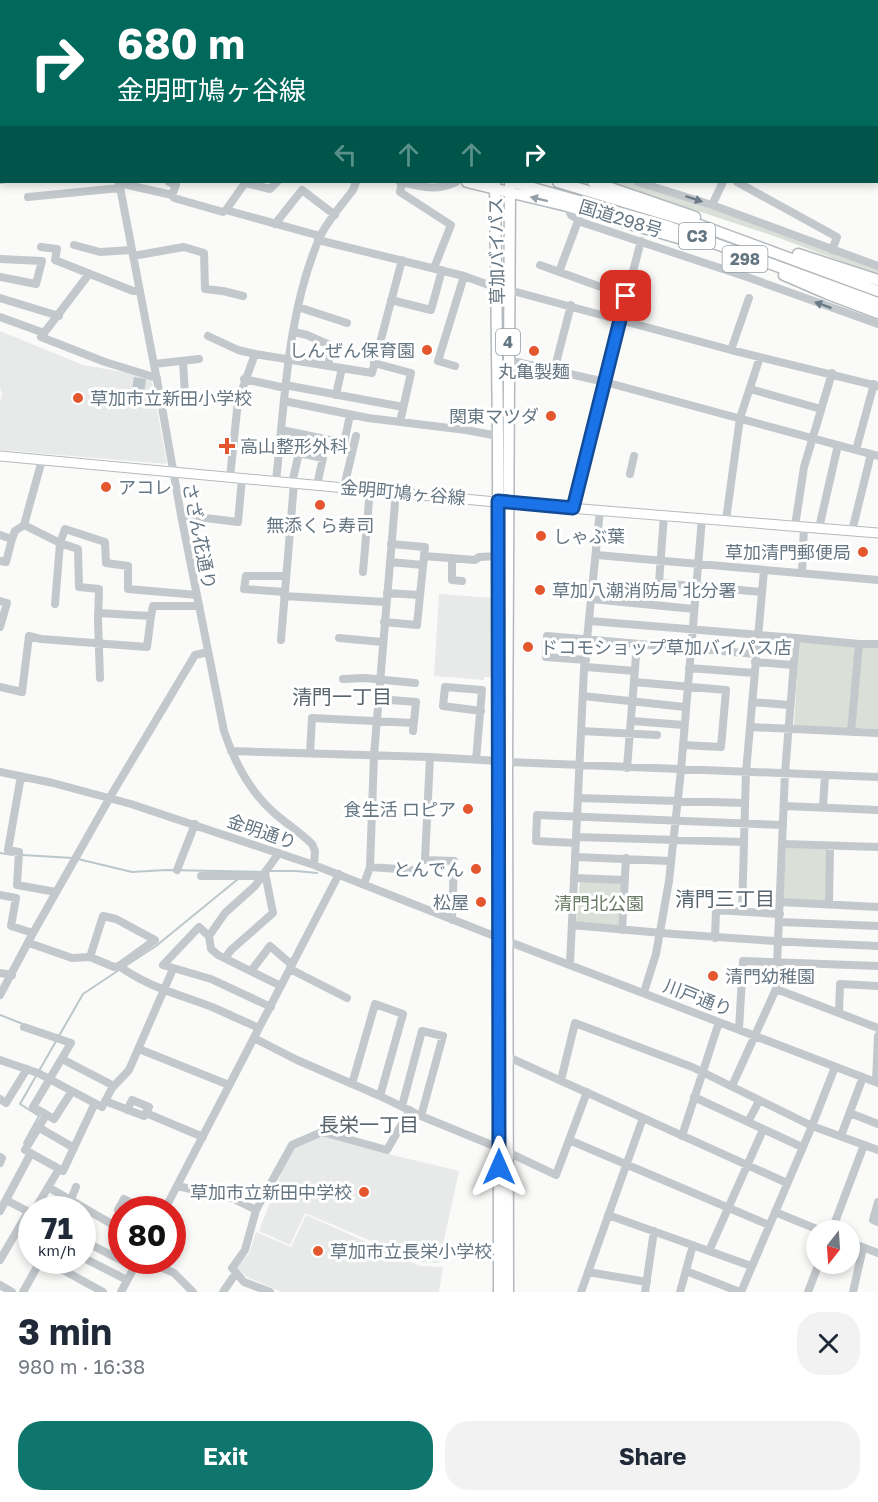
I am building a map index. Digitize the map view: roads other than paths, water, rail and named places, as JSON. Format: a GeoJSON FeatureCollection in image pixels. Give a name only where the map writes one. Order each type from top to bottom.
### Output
{"type":"FeatureCollection","features":[{"type":"Feature","properties":{"kind":"highway"},"geometry":{"type":"LineString","coordinates":[[476,183],[510,185]]}},
{"type":"Feature","properties":{"kind":"highway","name":"C3"},"geometry":{"type":"LineString","coordinates":[[561,183],[694,223],[878,291]]}},
{"type":"Feature","properties":{"kind":"highway","name":"国道298号"},"geometry":{"type":"LineString","coordinates":[[580,183],[724,228],[876,281]]}},
{"type":"Feature","properties":{"kind":"highway","name":"298"},"geometry":{"type":"LineString","coordinates":[[596,183],[671,207],[724,228]]}},
{"type":"Feature","properties":{"kind":"highway","name":"草加バイパス"},"geometry":{"type":"LineString","coordinates":[[495,185],[498,436],[503,502],[498,556],[503,762]]}},
{"type":"Feature","properties":{"kind":"highway","name":"草加バイパス"},"geometry":{"type":"LineString","coordinates":[[499,1292],[502,1150],[503,502],[510,290],[510,185]]}},
{"type":"Feature","properties":{"kind":"highway","name":"C3"},"geometry":{"type":"LineString","coordinates":[[510,185],[668,226],[878,303]]}},
{"type":"Feature","properties":{"kind":"highway","name":"国道298号"},"geometry":{"type":"LineString","coordinates":[[510,185],[717,249],[878,308]]}},
{"type":"Feature","properties":{"kind":"highway"},"geometry":{"type":"LineString","coordinates":[[762,265],[878,313]]}},
{"type":"Feature","properties":{"kind":"highway","name":"草加バイパス"},"geometry":{"type":"LineString","coordinates":[[502,939],[506,1056],[502,1150],[508,1292]]}},
{"type":"Feature","properties":{"kind":"main road","name":"金明町鳩ヶ谷線"},"geometry":{"type":"LineString","coordinates":[[0,456],[503,502],[878,533]]}},
{"type":"Feature","properties":{"kind":"street"},"geometry":{"type":"LineString","coordinates":[[171,183],[176,185],[172,195]]}},
{"type":"Feature","properties":{"kind":"street"},"geometry":{"type":"LineString","coordinates":[[226,210],[245,183],[270,189],[276,183]]}},
{"type":"Feature","properties":{"kind":"street"},"geometry":{"type":"LineString","coordinates":[[276,481],[285,386],[298,307],[319,238],[356,183]]}},
{"type":"Feature","properties":{"kind":"street"},"geometry":{"type":"LineString","coordinates":[[391,300],[431,310],[438,269],[451,225],[400,192],[402,183]]}},
{"type":"Feature","properties":{"kind":"street"},"geometry":{"type":"LineString","coordinates":[[407,183],[443,188],[454,183]]}},
{"type":"Feature","properties":{"kind":"street"},"geometry":{"type":"LineString","coordinates":[[712,206],[723,183]]}},
{"type":"Feature","properties":{"kind":"street"},"geometry":{"type":"LineString","coordinates":[[739,183],[837,237],[832,250]]}},
{"type":"Feature","properties":{"kind":"street"},"geometry":{"type":"LineString","coordinates":[[28,197],[119,184],[172,195],[184,201],[223,212],[226,210],[319,238],[464,276],[497,288]]}},
{"type":"Feature","properties":{"kind":"street","name":"さざん花通り"},"geometry":{"type":"LineString","coordinates":[[119,184],[221,719],[231,751],[243,774],[264,804],[312,844],[315,851],[314,865]]}},
{"type":"Feature","properties":{"kind":"street"},"geometry":{"type":"LineString","coordinates":[[654,184],[878,266]]}},
{"type":"Feature","properties":{"kind":"street"},"geometry":{"type":"LineString","coordinates":[[275,224],[302,190],[335,215]]}},
{"type":"Feature","properties":{"kind":"street"},"geometry":{"type":"LineString","coordinates":[[567,204],[571,215],[578,221],[878,324]]}},
{"type":"Feature","properties":{"kind":"street"},"geometry":{"type":"LineString","coordinates":[[558,272],[578,221]]}},
{"type":"Feature","properties":{"kind":"street"},"geometry":{"type":"LineString","coordinates":[[573,508],[641,241]]}},
{"type":"Feature","properties":{"kind":"street"},"geometry":{"type":"LineString","coordinates":[[74,245],[100,252],[132,253],[184,247],[204,253],[205,289],[243,296]]}},
{"type":"Feature","properties":{"kind":"street"},"geometry":{"type":"LineString","coordinates":[[41,247],[57,249],[55,260],[133,291],[139,291]]}},
{"type":"Feature","properties":{"kind":"street"},"geometry":{"type":"LineString","coordinates":[[0,260],[42,261],[36,284],[0,277]]}},
{"type":"Feature","properties":{"kind":"street"},"geometry":{"type":"LineString","coordinates":[[208,336],[238,350],[255,354],[372,373],[402,260]]}},
{"type":"Feature","properties":{"kind":"street"},"geometry":{"type":"LineString","coordinates":[[540,265],[626,296]]}},
{"type":"Feature","properties":{"kind":"street"},"geometry":{"type":"LineString","coordinates":[[89,274],[41,337],[105,362],[157,378]]}},
{"type":"Feature","properties":{"kind":"street"},"geometry":{"type":"LineString","coordinates":[[455,366],[438,361],[464,276]]}},
{"type":"Feature","properties":{"kind":"street"},"geometry":{"type":"LineString","coordinates":[[510,290],[731,350],[876,385],[856,450]]}},
{"type":"Feature","properties":{"kind":"street"},"geometry":{"type":"LineString","coordinates":[[0,298],[58,316]]}},
{"type":"Feature","properties":{"kind":"street"},"geometry":{"type":"LineString","coordinates":[[731,350],[749,298]]}},
{"type":"Feature","properties":{"kind":"street"},"geometry":{"type":"LineString","coordinates":[[554,370],[571,305]]}},
{"type":"Feature","properties":{"kind":"street"},"geometry":{"type":"LineString","coordinates":[[298,307],[347,323]]}},
{"type":"Feature","properties":{"kind":"street"},"geometry":{"type":"LineString","coordinates":[[0,317],[44,333]]}},
{"type":"Feature","properties":{"kind":"street"},"geometry":{"type":"LineString","coordinates":[[294,332],[308,335],[332,346],[328,366]]}},
{"type":"Feature","properties":{"kind":"street"},"geometry":{"type":"LineString","coordinates":[[230,477],[238,401],[255,354]]}},
{"type":"Feature","properties":{"kind":"street"},"geometry":{"type":"LineString","coordinates":[[726,520],[740,418],[760,357]]}},
{"type":"Feature","properties":{"kind":"street"},"geometry":{"type":"LineString","coordinates":[[154,364],[199,359]]}},
{"type":"Feature","properties":{"kind":"street"},"geometry":{"type":"LineString","coordinates":[[508,360],[605,382],[874,455],[852,531]]}},
{"type":"Feature","properties":{"kind":"street"},"geometry":{"type":"LineString","coordinates":[[160,396],[185,394],[183,361]]}},
{"type":"Feature","properties":{"kind":"street"},"geometry":{"type":"LineString","coordinates":[[374,363],[411,373],[400,422]]}},
{"type":"Feature","properties":{"kind":"street"},"geometry":{"type":"LineString","coordinates":[[336,395],[342,368]]}},
{"type":"Feature","properties":{"kind":"street"},"geometry":{"type":"LineString","coordinates":[[802,573],[799,526],[804,467],[832,373]]}},
{"type":"Feature","properties":{"kind":"street"},"geometry":{"type":"LineString","coordinates":[[244,380],[403,407]]}},
{"type":"Feature","properties":{"kind":"street"},"geometry":{"type":"LineString","coordinates":[[750,389],[821,409]]}},
{"type":"Feature","properties":{"kind":"street"},"geometry":{"type":"LineString","coordinates":[[284,401],[350,415],[498,436]]}},
{"type":"Feature","properties":{"kind":"street"},"geometry":{"type":"LineString","coordinates":[[282,430],[344,443],[350,415]]}},
{"type":"Feature","properties":{"kind":"street"},"geometry":{"type":"LineString","coordinates":[[344,487],[356,436]]}},
{"type":"Feature","properties":{"kind":"street"},"geometry":{"type":"LineString","coordinates":[[819,528],[838,445]]}},
{"type":"Feature","properties":{"kind":"street"},"geometry":{"type":"LineString","coordinates":[[281,640],[293,483],[299,453],[323,458],[318,485]]}},
{"type":"Feature","properties":{"kind":"street"},"geometry":{"type":"LineString","coordinates":[[630,474],[634,456]]}},
{"type":"Feature","properties":{"kind":"street"},"geometry":{"type":"LineString","coordinates":[[0,561],[6,562],[15,531],[24,525],[42,460]]}},
{"type":"Feature","properties":{"kind":"street"},"geometry":{"type":"LineString","coordinates":[[181,516],[238,522],[242,478]]}},
{"type":"Feature","properties":{"kind":"street"},"geometry":{"type":"LineString","coordinates":[[363,573],[370,489]]}},
{"type":"Feature","properties":{"kind":"street"},"geometry":{"type":"LineString","coordinates":[[363,884],[370,867],[376,721],[396,491]]}},
{"type":"Feature","properties":{"kind":"street"},"geometry":{"type":"LineString","coordinates":[[570,964],[583,696],[600,510]]}},
{"type":"Feature","properties":{"kind":"street"},"geometry":{"type":"LineString","coordinates":[[664,515],[658,583],[762,592]]}},
{"type":"Feature","properties":{"kind":"street"},"geometry":{"type":"LineString","coordinates":[[644,992],[660,934],[669,881],[681,770],[702,518]]}},
{"type":"Feature","properties":{"kind":"street"},"geometry":{"type":"LineString","coordinates":[[24,525],[60,543],[78,549],[79,586],[99,589],[100,678]]}},
{"type":"Feature","properties":{"kind":"street"},"geometry":{"type":"LineString","coordinates":[[55,604],[60,543],[66,528],[105,542],[106,563],[128,566],[128,589],[196,595]]}},
{"type":"Feature","properties":{"kind":"street"},"geometry":{"type":"LineString","coordinates":[[0,535],[12,539]]}},
{"type":"Feature","properties":{"kind":"street"},"geometry":{"type":"LineString","coordinates":[[384,622],[417,625],[424,560],[425,547],[391,544]]}},
{"type":"Feature","properties":{"kind":"street"},"geometry":{"type":"LineString","coordinates":[[597,555],[878,580]]}},
{"type":"Feature","properties":{"kind":"street"},"geometry":{"type":"LineString","coordinates":[[390,562],[452,558],[475,560],[479,556],[498,556]]}},
{"type":"Feature","properties":{"kind":"street"},"geometry":{"type":"LineString","coordinates":[[452,558],[452,579],[462,581]]}},
{"type":"Feature","properties":{"kind":"street"},"geometry":{"type":"LineString","coordinates":[[742,912],[746,772],[764,570]]}},
{"type":"Feature","properties":{"kind":"street"},"geometry":{"type":"LineString","coordinates":[[286,576],[246,576],[244,589],[386,602]]}},
{"type":"Feature","properties":{"kind":"street"},"geometry":{"type":"LineString","coordinates":[[387,593],[420,595]]}},
{"type":"Feature","properties":{"kind":"street"},"geometry":{"type":"LineString","coordinates":[[0,600],[6,603],[0,627]]}},
{"type":"Feature","properties":{"kind":"street"},"geometry":{"type":"LineString","coordinates":[[592,600],[694,609]]}},
{"type":"Feature","properties":{"kind":"street"},"geometry":{"type":"LineString","coordinates":[[0,687],[22,692],[29,636],[41,639],[147,647],[153,606],[199,606]]}},
{"type":"Feature","properties":{"kind":"street"},"geometry":{"type":"LineString","coordinates":[[98,613],[151,616]]}},
{"type":"Feature","properties":{"kind":"street"},"geometry":{"type":"LineString","coordinates":[[590,621],[878,644]]}},
{"type":"Feature","properties":{"kind":"street"},"geometry":{"type":"LineString","coordinates":[[635,671],[546,657],[547,636],[691,648],[793,665]]}},
{"type":"Feature","properties":{"kind":"street"},"geometry":{"type":"LineString","coordinates":[[339,638],[382,642]]}},
{"type":"Feature","properties":{"kind":"street"},"geometry":{"type":"LineString","coordinates":[[732,1086],[776,989],[785,773],[796,638]]}},
{"type":"Feature","properties":{"kind":"street"},"geometry":{"type":"LineString","coordinates":[[851,732],[859,644]]}},
{"type":"Feature","properties":{"kind":"street"},"geometry":{"type":"LineString","coordinates":[[0,995],[56,892],[195,655],[208,652]]}},
{"type":"Feature","properties":{"kind":"street"},"geometry":{"type":"LineString","coordinates":[[627,768],[636,656]]}},
{"type":"Feature","properties":{"kind":"street"},"geometry":{"type":"LineString","coordinates":[[689,668],[754,673]]}},
{"type":"Feature","properties":{"kind":"street"},"geometry":{"type":"LineString","coordinates":[[343,679],[415,683]]}},
{"type":"Feature","properties":{"kind":"street"},"geometry":{"type":"LineString","coordinates":[[634,682],[726,690],[721,747],[683,745]]}},
{"type":"Feature","properties":{"kind":"street"},"geometry":{"type":"LineString","coordinates":[[476,760],[481,711],[482,690],[445,687],[443,706],[481,711]]}},
{"type":"Feature","properties":{"kind":"street"},"geometry":{"type":"LineString","coordinates":[[583,696],[685,706]]}},
{"type":"Feature","properties":{"kind":"street"},"geometry":{"type":"LineString","coordinates":[[310,753],[312,718],[376,721],[413,727],[416,702],[378,699]]}},
{"type":"Feature","properties":{"kind":"street"},"geometry":{"type":"LineString","coordinates":[[752,702],[789,705]]}},
{"type":"Feature","properties":{"kind":"street"},"geometry":{"type":"LineString","coordinates":[[632,721],[684,725]]}},
{"type":"Feature","properties":{"kind":"street"},"geometry":{"type":"LineString","coordinates":[[750,727],[878,733]]}},
{"type":"Feature","properties":{"kind":"street"},"geometry":{"type":"LineString","coordinates":[[581,731],[657,735]]}},
{"type":"Feature","properties":{"kind":"street"},"geometry":{"type":"LineString","coordinates":[[231,751],[430,757],[579,766],[878,777]]}},
{"type":"Feature","properties":{"kind":"street"},"geometry":{"type":"LineString","coordinates":[[430,757],[425,860],[454,861],[452,920]]}},
{"type":"Feature","properties":{"kind":"street","name":"金明通り"},"geometry":{"type":"LineString","coordinates":[[0,772],[110,798],[195,824],[339,874],[502,939]]}},
{"type":"Feature","properties":{"kind":"street"},"geometry":{"type":"LineString","coordinates":[[823,807],[825,775]]}},
{"type":"Feature","properties":{"kind":"street"},"geometry":{"type":"LineString","coordinates":[[21,776],[8,850],[19,852],[17,885],[56,892]]}},
{"type":"Feature","properties":{"kind":"street"},"geometry":{"type":"LineString","coordinates":[[578,798],[745,803]]}},
{"type":"Feature","properties":{"kind":"street"},"geometry":{"type":"LineString","coordinates":[[784,806],[878,810]]}},
{"type":"Feature","properties":{"kind":"street"},"geometry":{"type":"LineString","coordinates":[[744,842],[536,841],[537,816],[783,825]]}},
{"type":"Feature","properties":{"kind":"street"},"geometry":{"type":"LineString","coordinates":[[177,870],[195,824]]}},
{"type":"Feature","properties":{"kind":"street"},"geometry":{"type":"LineString","coordinates":[[783,844],[878,848]]}},
{"type":"Feature","properties":{"kind":"street"},"geometry":{"type":"LineString","coordinates":[[829,904],[830,846]]}},
{"type":"Feature","properties":{"kind":"street"},"geometry":{"type":"LineString","coordinates":[[209,936],[225,913],[255,886],[279,853]]}},
{"type":"Feature","properties":{"kind":"street"},"geometry":{"type":"LineString","coordinates":[[575,857],[670,861]]}},
{"type":"Feature","properties":{"kind":"street"},"geometry":{"type":"LineString","coordinates":[[622,930],[626,858]]}},
{"type":"Feature","properties":{"kind":"street"},"geometry":{"type":"LineString","coordinates":[[370,867],[412,870]]}},
{"type":"Feature","properties":{"kind":"street"},"geometry":{"type":"LineString","coordinates":[[201,876],[264,874]]}},
{"type":"Feature","properties":{"kind":"street"},"geometry":{"type":"LineString","coordinates":[[225,958],[273,913],[264,874]]}},
{"type":"Feature","properties":{"kind":"street"},"geometry":{"type":"LineString","coordinates":[[172,1196],[339,874]]}},
{"type":"Feature","properties":{"kind":"street"},"geometry":{"type":"LineString","coordinates":[[574,878],[625,880]]}},
{"type":"Feature","properties":{"kind":"street"},"geometry":{"type":"LineString","coordinates":[[0,894],[16,898],[11,926],[33,933]]}},
{"type":"Feature","properties":{"kind":"street"},"geometry":{"type":"LineString","coordinates":[[780,902],[878,907]]}},
{"type":"Feature","properties":{"kind":"street"},"geometry":{"type":"LineString","coordinates":[[715,938],[716,910],[878,926]]}},
{"type":"Feature","properties":{"kind":"street"},"geometry":{"type":"LineString","coordinates":[[29,943],[72,958],[90,957],[114,967],[155,940],[116,920],[103,916],[90,957]]}},
{"type":"Feature","properties":{"kind":"street"},"geometry":{"type":"LineString","coordinates":[[572,925],[715,938],[878,946]]}},
{"type":"Feature","properties":{"kind":"street"},"geometry":{"type":"LineString","coordinates":[[271,1007],[211,979],[163,965],[199,927],[209,936],[211,949],[281,986]]}},
{"type":"Feature","properties":{"kind":"street","name":"川戸通り"},"geometry":{"type":"LineString","coordinates":[[502,939],[877,1082]]}},
{"type":"Feature","properties":{"kind":"street"},"geometry":{"type":"LineString","coordinates":[[250,970],[270,946],[291,967],[347,998]]}},
{"type":"Feature","properties":{"kind":"street"},"geometry":{"type":"LineString","coordinates":[[739,1029],[743,961],[878,966]]}},
{"type":"Feature","properties":{"kind":"street"},"geometry":{"type":"LineString","coordinates":[[118,966],[137,980],[212,1007],[259,1028]]}},
{"type":"Feature","properties":{"kind":"street"},"geometry":{"type":"LineString","coordinates":[[0,1060],[51,1080],[102,1107],[114,1086],[129,1070],[173,969]]}},
{"type":"Feature","properties":{"kind":"street"},"geometry":{"type":"LineString","coordinates":[[0,973],[12,975]]}},
{"type":"Feature","properties":{"kind":"street"},"geometry":{"type":"LineString","coordinates":[[839,1012],[840,984],[878,986]]}},
{"type":"Feature","properties":{"kind":"street"},"geometry":{"type":"LineString","coordinates":[[776,989],[878,1028]]}},
{"type":"Feature","properties":{"kind":"street"},"geometry":{"type":"LineString","coordinates":[[352,1084],[375,1004],[403,1014],[380,1096]]}},
{"type":"Feature","properties":{"kind":"street"},"geometry":{"type":"LineString","coordinates":[[682,1136],[719,1022]]}},
{"type":"Feature","properties":{"kind":"street"},"geometry":{"type":"LineString","coordinates":[[561,1080],[575,1023],[703,1072],[812,1126],[878,1150]]}},
{"type":"Feature","properties":{"kind":"street"},"geometry":{"type":"LineString","coordinates":[[24,1028],[71,1043],[33,1107],[54,1119],[72,1091]]}},
{"type":"Feature","properties":{"kind":"street"},"geometry":{"type":"LineString","coordinates":[[270,1292],[244,1282],[232,1265],[245,1250],[256,1210],[291,1145],[322,1132],[387,1150],[406,1108],[422,1031],[443,1036],[421,1116]]}},
{"type":"Feature","properties":{"kind":"street"},"geometry":{"type":"LineString","coordinates":[[877,1082],[878,1036]]}},
{"type":"Feature","properties":{"kind":"street"},"geometry":{"type":"LineString","coordinates":[[254,1038],[297,1060],[556,1175],[587,1092]]}},
{"type":"Feature","properties":{"kind":"street"},"geometry":{"type":"LineString","coordinates":[[138,1049],[229,1085]]}},
{"type":"Feature","properties":{"kind":"street"},"geometry":{"type":"LineString","coordinates":[[506,1056],[787,1183]]}},
{"type":"Feature","properties":{"kind":"street"},"geometry":{"type":"LineString","coordinates":[[62,1059],[114,1086]]}},
{"type":"Feature","properties":{"kind":"street"},"geometry":{"type":"LineString","coordinates":[[686,1271],[740,1292],[835,1067]]}},
{"type":"Feature","properties":{"kind":"street"},"geometry":{"type":"LineString","coordinates":[[0,1099],[6,1103],[27,1069]]}},
{"type":"Feature","properties":{"kind":"street"},"geometry":{"type":"LineString","coordinates":[[841,1137],[863,1077]]}},
{"type":"Feature","properties":{"kind":"street"},"geometry":{"type":"LineString","coordinates":[[694,1097],[802,1147]]}},
{"type":"Feature","properties":{"kind":"street"},"geometry":{"type":"LineString","coordinates":[[105,1101],[144,1116],[146,1113],[203,1137]]}},
{"type":"Feature","properties":{"kind":"street"},"geometry":{"type":"LineString","coordinates":[[748,1122],[759,1101]]}},
{"type":"Feature","properties":{"kind":"street"},"geometry":{"type":"LineString","coordinates":[[46,1115],[25,1150],[63,1171],[95,1103]]}},
{"type":"Feature","properties":{"kind":"street"},"geometry":{"type":"LineString","coordinates":[[850,1113],[878,1124]]}},
{"type":"Feature","properties":{"kind":"street"},"geometry":{"type":"LineString","coordinates":[[581,1292],[643,1118]]}},
{"type":"Feature","properties":{"kind":"street"},"geometry":{"type":"LineString","coordinates":[[38,1127],[74,1148]]}},
{"type":"Feature","properties":{"kind":"street"},"geometry":{"type":"LineString","coordinates":[[709,1251],[763,1130]]}},
{"type":"Feature","properties":{"kind":"street"},"geometry":{"type":"LineString","coordinates":[[569,1140],[769,1225]]}},
{"type":"Feature","properties":{"kind":"street"},"geometry":{"type":"LineString","coordinates":[[836,1220],[864,1145]]}},
{"type":"Feature","properties":{"kind":"street"},"geometry":{"type":"LineString","coordinates":[[0,1211],[31,1153]]}},
{"type":"Feature","properties":{"kind":"street"},"geometry":{"type":"LineString","coordinates":[[0,1157],[2,1158],[0,1163]]}},
{"type":"Feature","properties":{"kind":"street"},"geometry":{"type":"LineString","coordinates":[[42,1196],[59,1169]]}},
{"type":"Feature","properties":{"kind":"street"},"geometry":{"type":"LineString","coordinates":[[177,1186],[232,1198],[256,1210]]}},
{"type":"Feature","properties":{"kind":"street"},"geometry":{"type":"LineString","coordinates":[[72,1196],[76,1187]]}},
{"type":"Feature","properties":{"kind":"street"},"geometry":{"type":"LineString","coordinates":[[48,1188],[65,1196]]}},
{"type":"Feature","properties":{"kind":"street"},"geometry":{"type":"LineString","coordinates":[[6,1200],[18,1205]]}},
{"type":"Feature","properties":{"kind":"street"},"geometry":{"type":"LineString","coordinates":[[878,1202],[873,1220],[878,1222]]}},
{"type":"Feature","properties":{"kind":"street"},"geometry":{"type":"LineString","coordinates":[[775,1212],[806,1225]]}},
{"type":"Feature","properties":{"kind":"street"},"geometry":{"type":"LineString","coordinates":[[608,1215],[751,1266]]}},
{"type":"Feature","properties":{"kind":"street"},"geometry":{"type":"LineString","coordinates":[[645,1292],[654,1231]]}},
{"type":"Feature","properties":{"kind":"street"},"geometry":{"type":"LineString","coordinates":[[0,1260],[18,1232]]}},
{"type":"Feature","properties":{"kind":"street"},"geometry":{"type":"LineString","coordinates":[[680,1292],[693,1245]]}},
{"type":"Feature","properties":{"kind":"street"},"geometry":{"type":"LineString","coordinates":[[860,1247],[878,1253]]}},
{"type":"Feature","properties":{"kind":"street"},"geometry":{"type":"LineString","coordinates":[[854,1292],[863,1248]]}},
{"type":"Feature","properties":{"kind":"street"},"geometry":{"type":"LineString","coordinates":[[96,1264],[127,1280]]}},
{"type":"Feature","properties":{"kind":"street"},"geometry":{"type":"LineString","coordinates":[[588,1272],[647,1282]]}},
{"type":"Feature","properties":{"kind":"street"},"geometry":{"type":"LineString","coordinates":[[223,1292],[236,1273]]}},
{"type":"Feature","properties":{"kind":"street"},"geometry":{"type":"LineString","coordinates":[[23,1292],[34,1274]]}},
{"type":"Feature","properties":{"kind":"street"},"geometry":{"type":"LineString","coordinates":[[69,1274],[103,1292]]}},
{"type":"Feature","properties":{"kind":"street"},"geometry":{"type":"LineString","coordinates":[[121,1292],[130,1274]]}},
{"type":"Feature","properties":{"kind":"street"},"geometry":{"type":"LineString","coordinates":[[174,1274],[193,1292]]}},
{"type":"Feature","properties":{"kind":"street"},"geometry":{"type":"LineString","coordinates":[[808,1292],[815,1274]]}},
{"type":"Feature","properties":{"kind":"street"},"geometry":{"type":"LineString","coordinates":[[0,1285],[12,1292]]}},
{"type":"Feature","properties":{"kind":"waterway"},"geometry":{"type":"LineString","coordinates":[[0,853],[13,855]]}},
{"type":"Feature","properties":{"kind":"waterway"},"geometry":{"type":"LineString","coordinates":[[22,855],[73,858]]}},
{"type":"Feature","properties":{"kind":"waterway"},"geometry":{"type":"LineString","coordinates":[[78,859],[132,872],[166,870],[263,872]]}},
{"type":"Feature","properties":{"kind":"waterway"},"geometry":{"type":"LineString","coordinates":[[269,871],[317,873]]}},
{"type":"Feature","properties":{"kind":"waterway"},"geometry":{"type":"LineString","coordinates":[[124,967],[156,946],[238,879]]}},
{"type":"Feature","properties":{"kind":"waterway"},"geometry":{"type":"LineString","coordinates":[[24,1143],[39,1116],[20,1104],[83,994],[119,970]]}},
{"type":"Feature","properties":{"kind":"waterway"},"geometry":{"type":"LineString","coordinates":[[0,1015],[23,1024]]}},
{"type":"Feature","properties":{"kind":"place","name":"しんぜん保育園"},"geometry":{"type":"Point","coordinates":[427,350]}},
{"type":"Feature","properties":{"kind":"place","name":"丸亀製麺"},"geometry":{"type":"Point","coordinates":[534,351]}},
{"type":"Feature","properties":{"kind":"place","name":"草加市立新田小学校"},"geometry":{"type":"Point","coordinates":[78,398]}},
{"type":"Feature","properties":{"kind":"place","name":"関東マツダ"},"geometry":{"type":"Point","coordinates":[551,416]}},
{"type":"Feature","properties":{"kind":"place","name":"高山整形外科"},"geometry":{"type":"Point","coordinates":[227,446]}},
{"type":"Feature","properties":{"kind":"place","name":"アコレ"},"geometry":{"type":"Point","coordinates":[106,487]}},
{"type":"Feature","properties":{"kind":"place","name":"無添くら寿司"},"geometry":{"type":"Point","coordinates":[320,505]}},
{"type":"Feature","properties":{"kind":"place","name":"しゃぶ葉"},"geometry":{"type":"Point","coordinates":[541,536]}},
{"type":"Feature","properties":{"kind":"place","name":"草加清門郵便局"},"geometry":{"type":"Point","coordinates":[863,552]}},
{"type":"Feature","properties":{"kind":"place","name":"草加八潮消防局 北分署"},"geometry":{"type":"Point","coordinates":[540,590]}},
{"type":"Feature","properties":{"kind":"place","name":"ドコモショップ草加バイパス店"},"geometry":{"type":"Point","coordinates":[528,647]}},
{"type":"Feature","properties":{"kind":"place","name":"食生活 ロピア"},"geometry":{"type":"Point","coordinates":[468,809]}},
{"type":"Feature","properties":{"kind":"place","name":"とんでん"},"geometry":{"type":"Point","coordinates":[476,869]}},
{"type":"Feature","properties":{"kind":"place","name":"松屋"},"geometry":{"type":"Point","coordinates":[481,902]}},
{"type":"Feature","properties":{"kind":"place","name":"清門幼稚園"},"geometry":{"type":"Point","coordinates":[713,976]}},
{"type":"Feature","properties":{"kind":"place","name":"草加市立新田中学校"},"geometry":{"type":"Point","coordinates":[364,1192]}},
{"type":"Feature","properties":{"kind":"place","name":"草加市立長栄小学校"},"geometry":{"type":"Point","coordinates":[318,1251]}},
{"type":"Feature","properties":{"kind":"district","name":"清門一丁目"},"geometry":{"type":"Point","coordinates":[342,696]}},
{"type":"Feature","properties":{"kind":"district","name":"清門三丁目"},"geometry":{"type":"Point","coordinates":[725,898]}},
{"type":"Feature","properties":{"kind":"district","name":"長栄一丁目"},"geometry":{"type":"Point","coordinates":[369,1124]}},
{"type":"Feature","properties":{"kind":"park label","name":"清門北公園"},"geometry":{"type":"Point","coordinates":[599,903]}}]}
